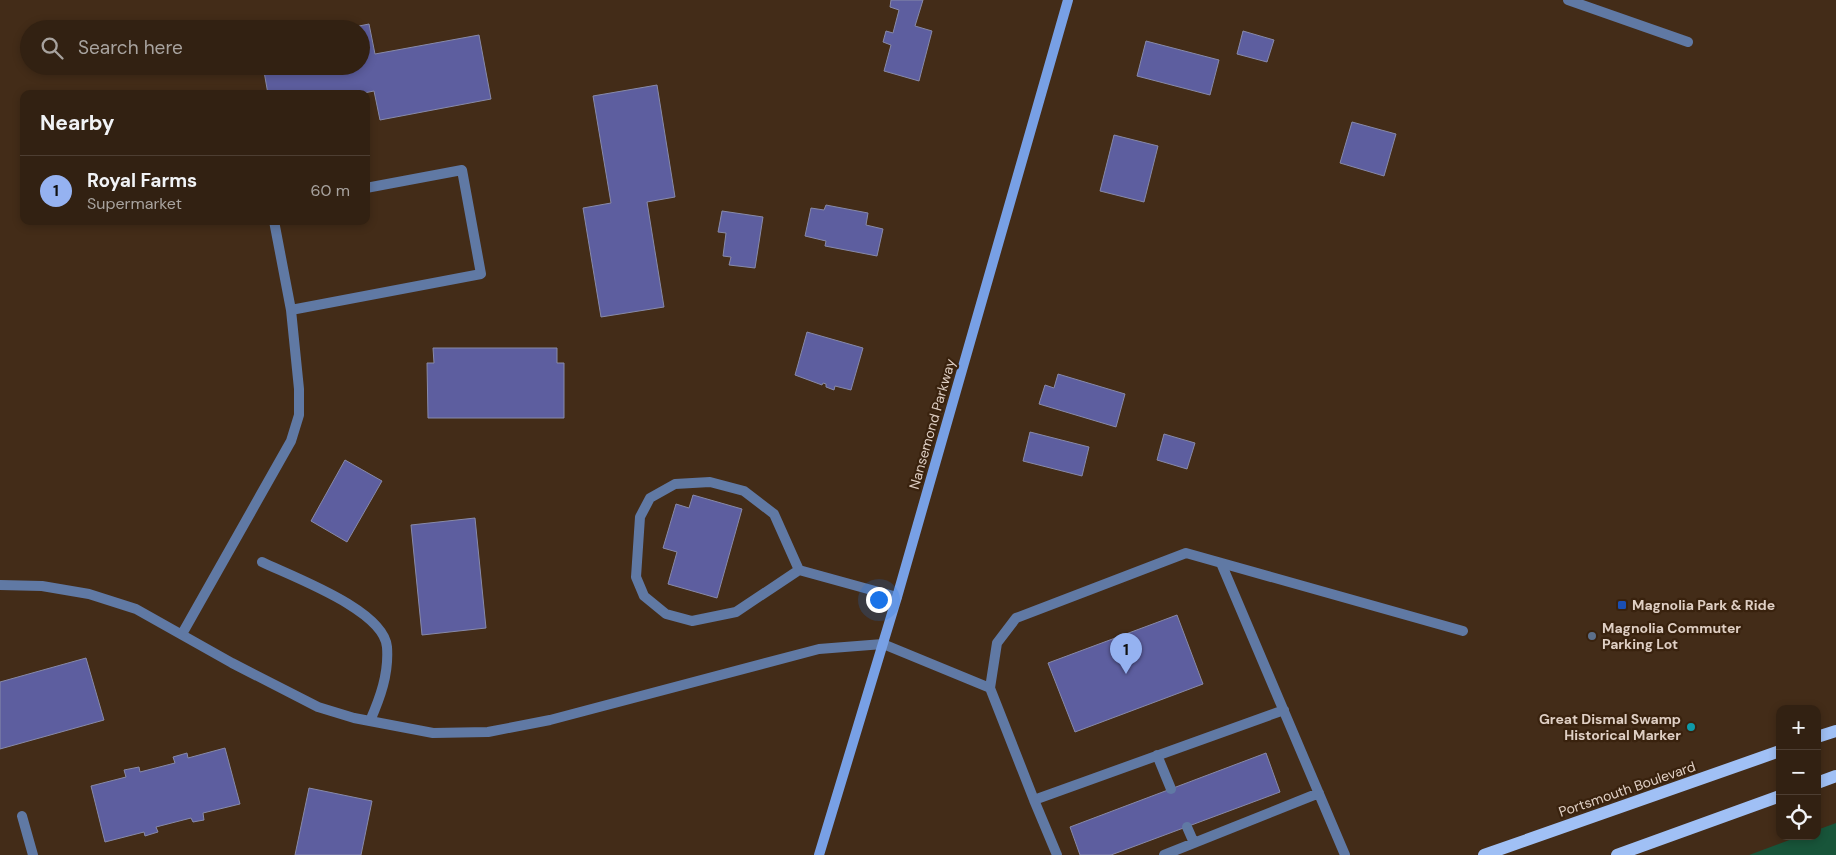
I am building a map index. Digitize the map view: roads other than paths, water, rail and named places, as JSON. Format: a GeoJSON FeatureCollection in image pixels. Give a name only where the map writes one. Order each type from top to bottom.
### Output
{"type":"FeatureCollection","features":[{"type":"Feature","properties":{"kind":"main road","name":"Nansemond Parkway"},"geometry":{"type":"LineString","coordinates":[[819,855],[897,597],[1068,0]]}},
{"type":"Feature","properties":{"kind":"main road"},"geometry":{"type":"LineString","coordinates":[[1821,737],[1836,731]]}},
{"type":"Feature","properties":{"kind":"main road","name":"Portsmouth Boulevard"},"geometry":{"type":"LineString","coordinates":[[1484,855],[1776,752]]}},
{"type":"Feature","properties":{"kind":"main road"},"geometry":{"type":"LineString","coordinates":[[1821,782],[1836,776]]}},
{"type":"Feature","properties":{"kind":"main road"},"geometry":{"type":"LineString","coordinates":[[1617,855],[1776,797]]}},
{"type":"Feature","properties":{"kind":"lane"},"geometry":{"type":"LineString","coordinates":[[1568,0],[1688,42]]}},
{"type":"Feature","properties":{"kind":"lane"},"geometry":{"type":"LineString","coordinates":[[291,310],[481,274],[462,170],[370,187]]}},
{"type":"Feature","properties":{"kind":"lane"},"geometry":{"type":"LineString","coordinates":[[182,634],[291,441],[298,415],[299,389],[291,310],[275,225]]}},
{"type":"Feature","properties":{"kind":"lane"},"geometry":{"type":"LineString","coordinates":[[799,570],[774,514],[744,490],[710,482],[675,484],[650,498],[640,517],[636,577],[644,596],[666,614],[692,621],[736,612],[799,570],[897,597]]}},
{"type":"Feature","properties":{"kind":"lane"},"geometry":{"type":"LineString","coordinates":[[1057,855],[990,688],[997,644],[1016,618],[1186,553],[1463,631]]}},
{"type":"Feature","properties":{"kind":"lane"},"geometry":{"type":"LineString","coordinates":[[262,562],[355,606],[375,622],[387,646],[383,689],[370,721]]}},
{"type":"Feature","properties":{"kind":"lane"},"geometry":{"type":"LineString","coordinates":[[1221,562],[1345,855]]}},
{"type":"Feature","properties":{"kind":"lane"},"geometry":{"type":"LineString","coordinates":[[0,585],[42,586],[89,594],[136,609],[318,707],[370,721],[433,733],[488,732],[626,701],[819,649],[883,644],[990,688]]}},
{"type":"Feature","properties":{"kind":"lane"},"geometry":{"type":"LineString","coordinates":[[1034,800],[1284,710]]}},
{"type":"Feature","properties":{"kind":"lane"},"geometry":{"type":"LineString","coordinates":[[1157,755],[1171,789]]}},
{"type":"Feature","properties":{"kind":"lane"},"geometry":{"type":"LineString","coordinates":[[1164,855],[1319,793]]}},
{"type":"Feature","properties":{"kind":"lane"},"geometry":{"type":"LineString","coordinates":[[22,816],[33,855]]}},
{"type":"Feature","properties":{"kind":"lane"},"geometry":{"type":"LineString","coordinates":[[1187,827],[1194,843]]}},
{"type":"Feature","properties":{"kind":"place","name":"Magnolia Park & Ride"},"geometry":{"type":"Point","coordinates":[1622,605]}},
{"type":"Feature","properties":{"kind":"place","name":"Magnolia Commuter Parking Lot"},"geometry":{"type":"Point","coordinates":[1592,636]}},
{"type":"Feature","properties":{"kind":"place","name":"Royal Farms"},"geometry":{"type":"Point","coordinates":[1126,674]}},
{"type":"Feature","properties":{"kind":"place","name":"Great Dismal Swamp Historical Marker"},"geometry":{"type":"Point","coordinates":[1691,727]}}]}
